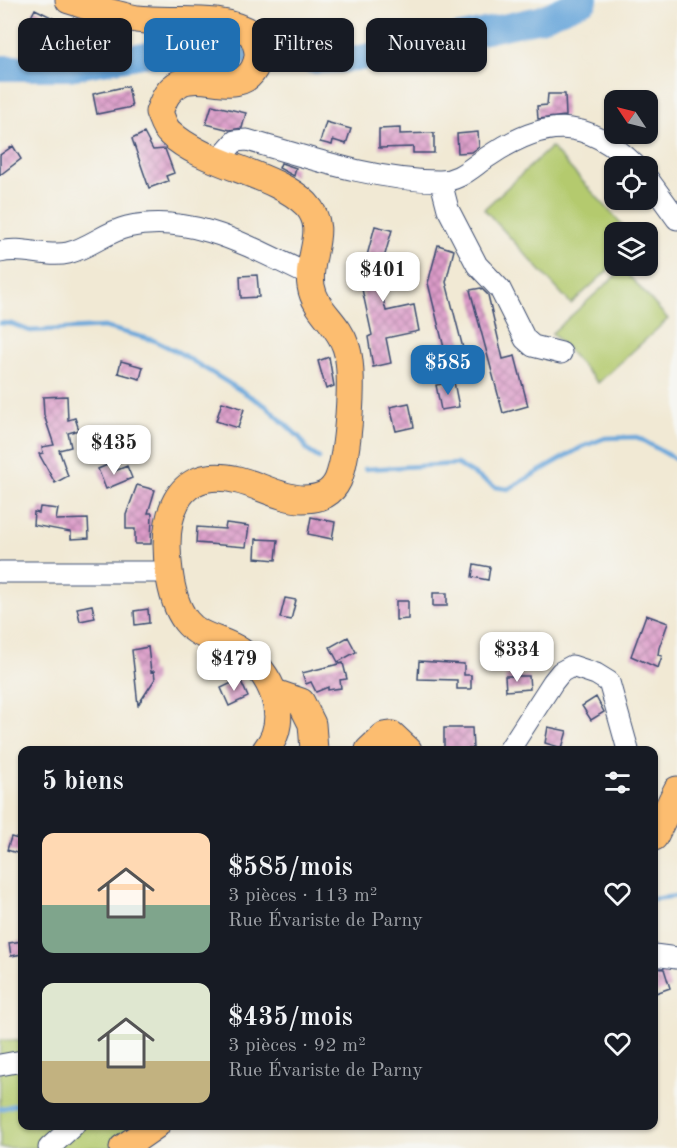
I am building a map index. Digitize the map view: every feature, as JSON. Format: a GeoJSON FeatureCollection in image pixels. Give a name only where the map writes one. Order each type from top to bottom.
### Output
{"type":"FeatureCollection","features":[{"type":"Feature","properties":{"kind":"main road"},"geometry":{"type":"LineString","coordinates":[[69,0],[138,19],[225,23],[240,26],[252,34],[257,45],[257,62],[251,73],[241,81],[234,82],[199,79],[182,81],[166,94],[159,112],[168,132],[185,144],[287,191],[305,203],[316,219],[318,238],[309,276],[313,300],[336,327],[347,347],[351,376],[350,405],[339,478],[332,491],[319,498],[300,499],[237,480],[214,478],[189,485],[175,500],[166,527],[169,572],[175,598],[186,621],[202,635],[239,650],[257,665],[275,693],[279,716],[268,746]]}},
{"type":"Feature","properties":{"kind":"main road"},"geometry":{"type":"LineString","coordinates":[[275,693],[301,702],[312,724],[314,746]]}},
{"type":"Feature","properties":{"kind":"main road"},"geometry":{"type":"LineString","coordinates":[[373,746],[384,736],[392,735],[404,746]]}},
{"type":"Feature","properties":{"kind":"main road"},"geometry":{"type":"LineString","coordinates":[[658,825],[677,790]]}},
{"type":"Feature","properties":{"kind":"main road"},"geometry":{"type":"LineString","coordinates":[[123,1148],[149,1130]]}},
{"type":"Feature","properties":{"kind":"street"},"geometry":{"type":"LineString","coordinates":[[218,160],[235,141],[247,140],[375,176],[441,182],[462,176],[508,143],[530,132],[554,128],[576,130],[606,139],[625,156]]}},
{"type":"Feature","properties":{"kind":"street"},"geometry":{"type":"LineString","coordinates":[[441,182],[448,209],[477,265],[500,289],[525,339],[534,346],[561,353]]}},
{"type":"Feature","properties":{"kind":"street"},"geometry":{"type":"LineString","coordinates":[[658,193],[677,219]]}},
{"type":"Feature","properties":{"kind":"street"},"geometry":{"type":"LineString","coordinates":[[0,252],[68,253],[129,226],[177,224],[221,234],[309,276]]}},
{"type":"Feature","properties":{"kind":"street"},"geometry":{"type":"LineString","coordinates":[[0,572],[169,572]]}},
{"type":"Feature","properties":{"kind":"street"},"geometry":{"type":"LineString","coordinates":[[512,746],[561,672],[572,666],[596,674],[609,682],[627,746]]}},
{"type":"Feature","properties":{"kind":"street"},"geometry":{"type":"LineString","coordinates":[[658,956],[677,958]]}},
{"type":"Feature","properties":{"kind":"street"},"geometry":{"type":"LineString","coordinates":[[0,1065],[18,1062]]}},
{"type":"Feature","properties":{"kind":"street"},"geometry":{"type":"LineString","coordinates":[[50,1148],[69,1130]]}},
{"type":"Feature","properties":{"kind":"green space"},"geometry":{"type":"Polygon","coordinates":[[[551,147],[604,205],[604,210],[609,210],[620,222],[604,222],[604,274],[571,304],[484,209],[551,147]]]}},
{"type":"Feature","properties":{"kind":"green space"},"geometry":{"type":"Polygon","coordinates":[[[615,276],[629,276],[668,319],[598,383],[552,333],[615,276]]]}},
{"type":"Feature","properties":{"kind":"green space"},"geometry":{"type":"Polygon","coordinates":[[[0,1040],[18,1041],[18,1130],[146,1130],[145,1148],[0,1148],[0,1040]]]}},
{"type":"Feature","properties":{"kind":"building"},"geometry":{"type":"Polygon","coordinates":[[[35,9],[53,18],[30,18],[35,9]]]}},
{"type":"Feature","properties":{"kind":"building"},"geometry":{"type":"Polygon","coordinates":[[[128,86],[132,107],[97,114],[93,94],[128,86]]]}},
{"type":"Feature","properties":{"kind":"building"},"geometry":{"type":"Polygon","coordinates":[[[548,94],[565,94],[566,116],[538,119],[537,106],[547,105],[548,94]]]}},
{"type":"Feature","properties":{"kind":"building"},"geometry":{"type":"Polygon","coordinates":[[[212,105],[246,113],[242,128],[230,130],[206,124],[212,105]]]}},
{"type":"Feature","properties":{"kind":"building"},"geometry":{"type":"Polygon","coordinates":[[[326,122],[351,129],[346,144],[333,140],[332,145],[320,142],[326,122]]]}},
{"type":"Feature","properties":{"kind":"building"},"geometry":{"type":"Polygon","coordinates":[[[400,128],[400,134],[434,133],[434,153],[413,153],[413,147],[379,148],[379,129],[400,128]]]}},
{"type":"Feature","properties":{"kind":"building"},"geometry":{"type":"Polygon","coordinates":[[[478,132],[479,147],[472,152],[458,153],[457,134],[478,132]]]}},
{"type":"Feature","properties":{"kind":"building"},"geometry":{"type":"Polygon","coordinates":[[[144,133],[153,150],[165,149],[174,173],[166,176],[168,181],[149,188],[132,139],[144,133]]]}},
{"type":"Feature","properties":{"kind":"building"},"geometry":{"type":"Polygon","coordinates":[[[13,146],[21,159],[0,175],[0,155],[13,146]]]}},
{"type":"Feature","properties":{"kind":"building"},"geometry":{"type":"Polygon","coordinates":[[[281,163],[296,168],[294,176],[279,168],[281,163]]]}},
{"type":"Feature","properties":{"kind":"building"},"geometry":{"type":"Polygon","coordinates":[[[375,226],[392,230],[378,279],[386,311],[414,305],[419,331],[386,338],[391,363],[373,367],[368,337],[372,335],[362,289],[365,288],[362,274],[375,226]]]}},
{"type":"Feature","properties":{"kind":"building"},"geometry":{"type":"Polygon","coordinates":[[[438,245],[454,250],[446,282],[465,356],[447,360],[428,283],[438,245]]]}},
{"type":"Feature","properties":{"kind":"building"},"geometry":{"type":"Polygon","coordinates":[[[257,275],[259,297],[241,298],[240,276],[257,275]]]}},
{"type":"Feature","properties":{"kind":"building"},"geometry":{"type":"Polygon","coordinates":[[[481,288],[488,295],[503,359],[515,356],[528,406],[503,413],[470,290],[481,288]]]}},
{"type":"Feature","properties":{"kind":"building"},"geometry":{"type":"Polygon","coordinates":[[[329,357],[334,386],[326,389],[318,361],[329,357]]]}},
{"type":"Feature","properties":{"kind":"building"},"geometry":{"type":"Polygon","coordinates":[[[121,361],[143,367],[140,379],[118,373],[121,361]]]}},
{"type":"Feature","properties":{"kind":"building"},"geometry":{"type":"Polygon","coordinates":[[[454,382],[459,407],[441,410],[436,385],[454,382]]]}},
{"type":"Feature","properties":{"kind":"building"},"geometry":{"type":"Polygon","coordinates":[[[67,396],[68,420],[75,418],[79,430],[68,433],[71,447],[59,450],[68,476],[55,483],[39,454],[43,453],[42,447],[54,445],[44,415],[43,397],[67,396]]]}},
{"type":"Feature","properties":{"kind":"building"},"geometry":{"type":"Polygon","coordinates":[[[222,402],[244,409],[238,428],[216,421],[222,402]]]}},
{"type":"Feature","properties":{"kind":"building"},"geometry":{"type":"Polygon","coordinates":[[[409,403],[414,427],[396,431],[390,407],[409,403]]]}},
{"type":"Feature","properties":{"kind":"building"},"geometry":{"type":"Polygon","coordinates":[[[112,463],[115,471],[127,466],[132,478],[106,489],[98,469],[112,463]]]}},
{"type":"Feature","properties":{"kind":"building"},"geometry":{"type":"Polygon","coordinates":[[[137,485],[155,490],[148,513],[152,513],[151,544],[135,544],[135,529],[126,529],[126,515],[137,485]]]}},
{"type":"Feature","properties":{"kind":"building"},"geometry":{"type":"Polygon","coordinates":[[[40,507],[58,509],[56,520],[88,519],[89,538],[71,539],[71,532],[33,525],[34,512],[39,513],[40,507]]]}},
{"type":"Feature","properties":{"kind":"building"},"geometry":{"type":"Polygon","coordinates":[[[311,517],[335,522],[332,539],[308,534],[311,517]]]}},
{"type":"Feature","properties":{"kind":"building"},"geometry":{"type":"Polygon","coordinates":[[[226,523],[249,526],[246,547],[196,543],[197,527],[225,529],[226,523]]]}},
{"type":"Feature","properties":{"kind":"building"},"geometry":{"type":"Polygon","coordinates":[[[256,539],[278,540],[276,560],[255,558],[256,539]]]}},
{"type":"Feature","properties":{"kind":"building"},"geometry":{"type":"Polygon","coordinates":[[[474,564],[490,567],[488,580],[472,577],[474,564]]]}},
{"type":"Feature","properties":{"kind":"building"},"geometry":{"type":"Polygon","coordinates":[[[433,593],[447,593],[447,606],[433,606],[433,593]]]}},
{"type":"Feature","properties":{"kind":"building"},"geometry":{"type":"Polygon","coordinates":[[[285,598],[296,600],[291,620],[280,618],[285,598]]]}},
{"type":"Feature","properties":{"kind":"building"},"geometry":{"type":"Polygon","coordinates":[[[396,601],[408,601],[408,619],[396,620],[396,601]]]}},
{"type":"Feature","properties":{"kind":"building"},"geometry":{"type":"Polygon","coordinates":[[[92,605],[95,618],[80,621],[77,608],[92,605]]]}},
{"type":"Feature","properties":{"kind":"building"},"geometry":{"type":"Polygon","coordinates":[[[148,609],[149,623],[135,625],[134,611],[148,609]]]}},
{"type":"Feature","properties":{"kind":"building"},"geometry":{"type":"Polygon","coordinates":[[[646,615],[668,623],[659,648],[658,655],[662,656],[658,668],[631,656],[646,615]]]}},
{"type":"Feature","properties":{"kind":"building"},"geometry":{"type":"Polygon","coordinates":[[[348,637],[356,652],[338,662],[330,647],[348,637]]]}},
{"type":"Feature","properties":{"kind":"building"},"geometry":{"type":"Polygon","coordinates":[[[148,647],[151,672],[154,671],[155,679],[138,705],[132,650],[148,647]]]}},
{"type":"Feature","properties":{"kind":"building"},"geometry":{"type":"Polygon","coordinates":[[[419,661],[464,664],[464,675],[471,675],[471,689],[457,689],[457,680],[418,679],[419,661]]]}},
{"type":"Feature","properties":{"kind":"building"},"geometry":{"type":"Polygon","coordinates":[[[343,663],[347,679],[340,680],[341,688],[328,690],[328,687],[316,692],[311,682],[306,684],[302,673],[343,663]]]}},
{"type":"Feature","properties":{"kind":"building"},"geometry":{"type":"Polygon","coordinates":[[[505,676],[529,676],[530,689],[506,691],[505,676]]]}},
{"type":"Feature","properties":{"kind":"building"},"geometry":{"type":"Polygon","coordinates":[[[240,679],[248,697],[229,706],[221,688],[240,679]]]}},
{"type":"Feature","properties":{"kind":"building"},"geometry":{"type":"Polygon","coordinates":[[[596,697],[604,712],[591,720],[582,706],[596,697]]]}},
{"type":"Feature","properties":{"kind":"building"},"geometry":{"type":"Polygon","coordinates":[[[548,727],[567,731],[563,746],[545,743],[548,727]]]}},
{"type":"Feature","properties":{"kind":"building"},"geometry":{"type":"Polygon","coordinates":[[[444,728],[472,728],[473,746],[444,746],[444,728]]]}},
{"type":"Feature","properties":{"kind":"building"},"geometry":{"type":"Polygon","coordinates":[[[11,837],[18,839],[18,853],[7,850],[11,837]]]}},
{"type":"Feature","properties":{"kind":"building"},"geometry":{"type":"Polygon","coordinates":[[[18,942],[18,955],[11,956],[9,943],[18,942]]]}},
{"type":"Feature","properties":{"kind":"building"},"geometry":{"type":"Polygon","coordinates":[[[658,968],[664,969],[670,988],[658,992],[658,968]]]}},
{"type":"Feature","properties":{"kind":"waterway"},"geometry":{"type":"LineString","coordinates":[[0,68],[69,68],[143,55],[200,50],[289,53],[314,61],[356,59],[540,19],[585,0]]}},
{"type":"Feature","properties":{"kind":"waterway"},"geometry":{"type":"LineString","coordinates":[[0,323],[12,324],[30,331],[104,327],[153,340],[178,352],[266,406],[300,438],[308,451],[319,458]]}},
{"type":"Feature","properties":{"kind":"waterway"},"geometry":{"type":"LineString","coordinates":[[365,469],[457,464],[495,487],[508,489],[582,447],[605,438],[637,437],[677,460]]}},
{"type":"Feature","properties":{"kind":"waterway"},"geometry":{"type":"LineString","coordinates":[[658,898],[677,896]]}},
{"type":"Feature","properties":{"kind":"waterway"},"geometry":{"type":"LineString","coordinates":[[0,1109],[18,1105]]}}]}
